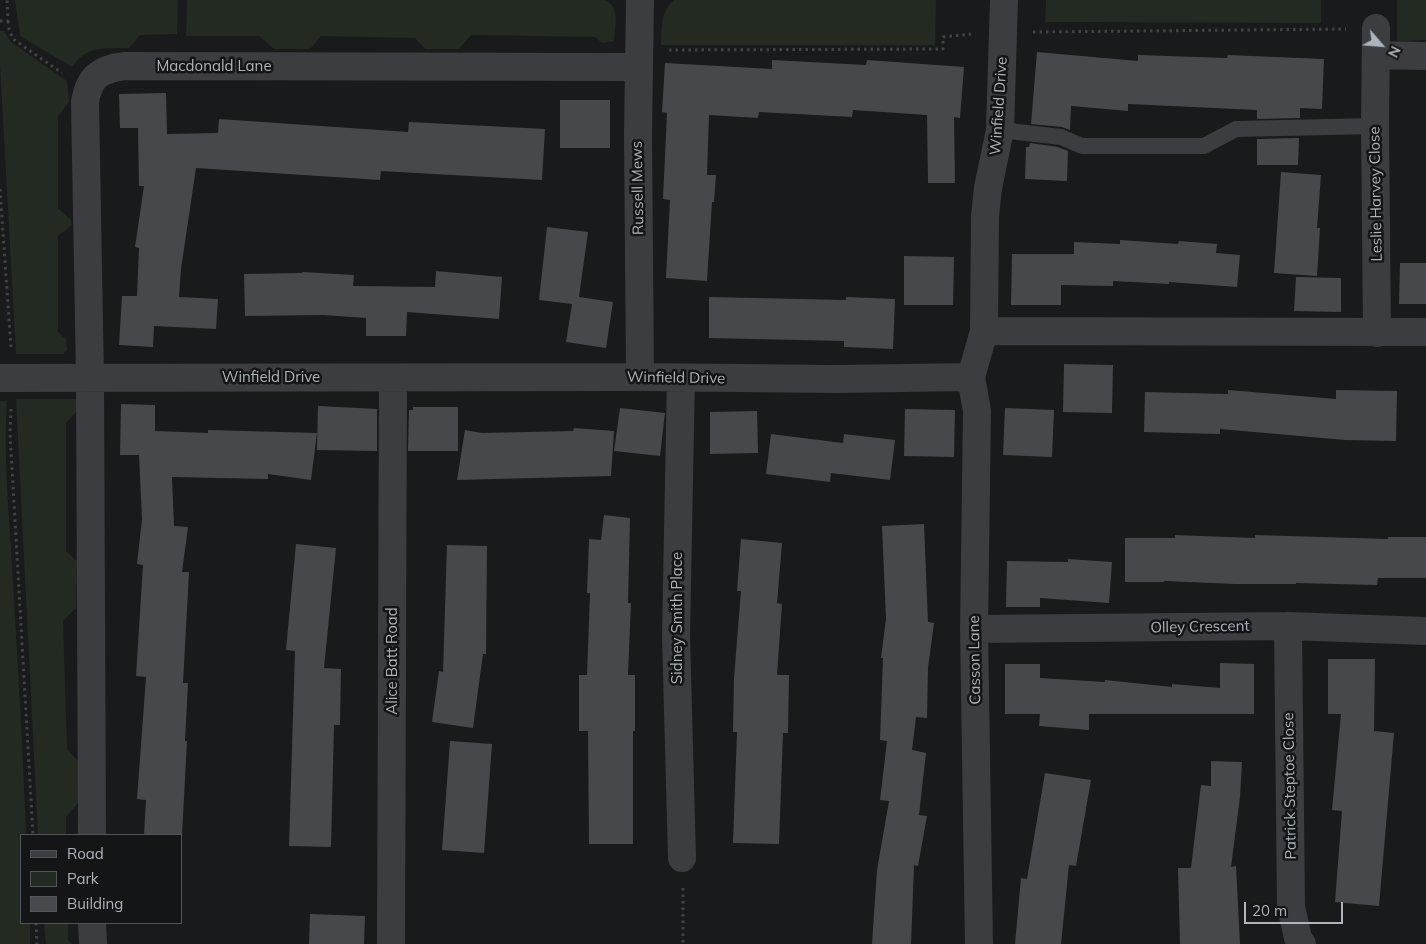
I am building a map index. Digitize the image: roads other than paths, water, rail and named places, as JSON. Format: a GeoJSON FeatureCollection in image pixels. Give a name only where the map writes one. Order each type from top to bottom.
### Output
{"type":"FeatureCollection","features":[{"type":"Feature","properties":{"kind":"street","name":"Russell Mews"},"geometry":{"type":"LineString","coordinates":[[640,0],[638,67],[640,377]]}},
{"type":"Feature","properties":{"kind":"street","name":"Winfield Drive"},"geometry":{"type":"LineString","coordinates":[[6,378],[640,377],[837,379],[971,377],[984,331],[986,282],[985,216],[988,188],[1000,130],[1004,0]]}},
{"type":"Feature","properties":{"kind":"street","name":"Leslie Harvey Close"},"geometry":{"type":"LineString","coordinates":[[1376,28],[1377,333]]}},
{"type":"Feature","properties":{"kind":"street"},"geometry":{"type":"LineString","coordinates":[[1376,56],[1426,56]]}},
{"type":"Feature","properties":{"kind":"street","name":"Macdonald Lane"},"geometry":{"type":"LineString","coordinates":[[90,377],[86,102],[87,89],[101,72],[125,66],[638,67]]}},
{"type":"Feature","properties":{"kind":"street"},"geometry":{"type":"LineString","coordinates":[[984,331],[1426,332]]}},
{"type":"Feature","properties":{"kind":"street"},"geometry":{"type":"LineString","coordinates":[[90,377],[92,834]]}},
{"type":"Feature","properties":{"kind":"street","name":"Casson Lane"},"geometry":{"type":"LineString","coordinates":[[971,377],[977,411],[974,629],[979,944]]}},
{"type":"Feature","properties":{"kind":"street","name":"Alice Batt Road"},"geometry":{"type":"LineString","coordinates":[[391,944],[394,378]]}},
{"type":"Feature","properties":{"kind":"street","name":"Sidney Smith Place"},"geometry":{"type":"LineString","coordinates":[[681,378],[676,636],[682,858]]}},
{"type":"Feature","properties":{"kind":"street","name":"Olley Crescent"},"geometry":{"type":"LineString","coordinates":[[974,629],[1288,626],[1426,631]]}},
{"type":"Feature","properties":{"kind":"street","name":"Patrick Steptoe Close"},"geometry":{"type":"LineString","coordinates":[[1288,626],[1291,907],[1298,938],[1302,944]]}},
{"type":"Feature","properties":{"kind":"street"},"geometry":{"type":"LineString","coordinates":[[92,924],[93,944]]}},
{"type":"Feature","properties":{"kind":"lane"},"geometry":{"type":"LineString","coordinates":[[1000,130],[1061,137],[1082,146],[1204,146],[1236,130],[1375,126]]}}]}
